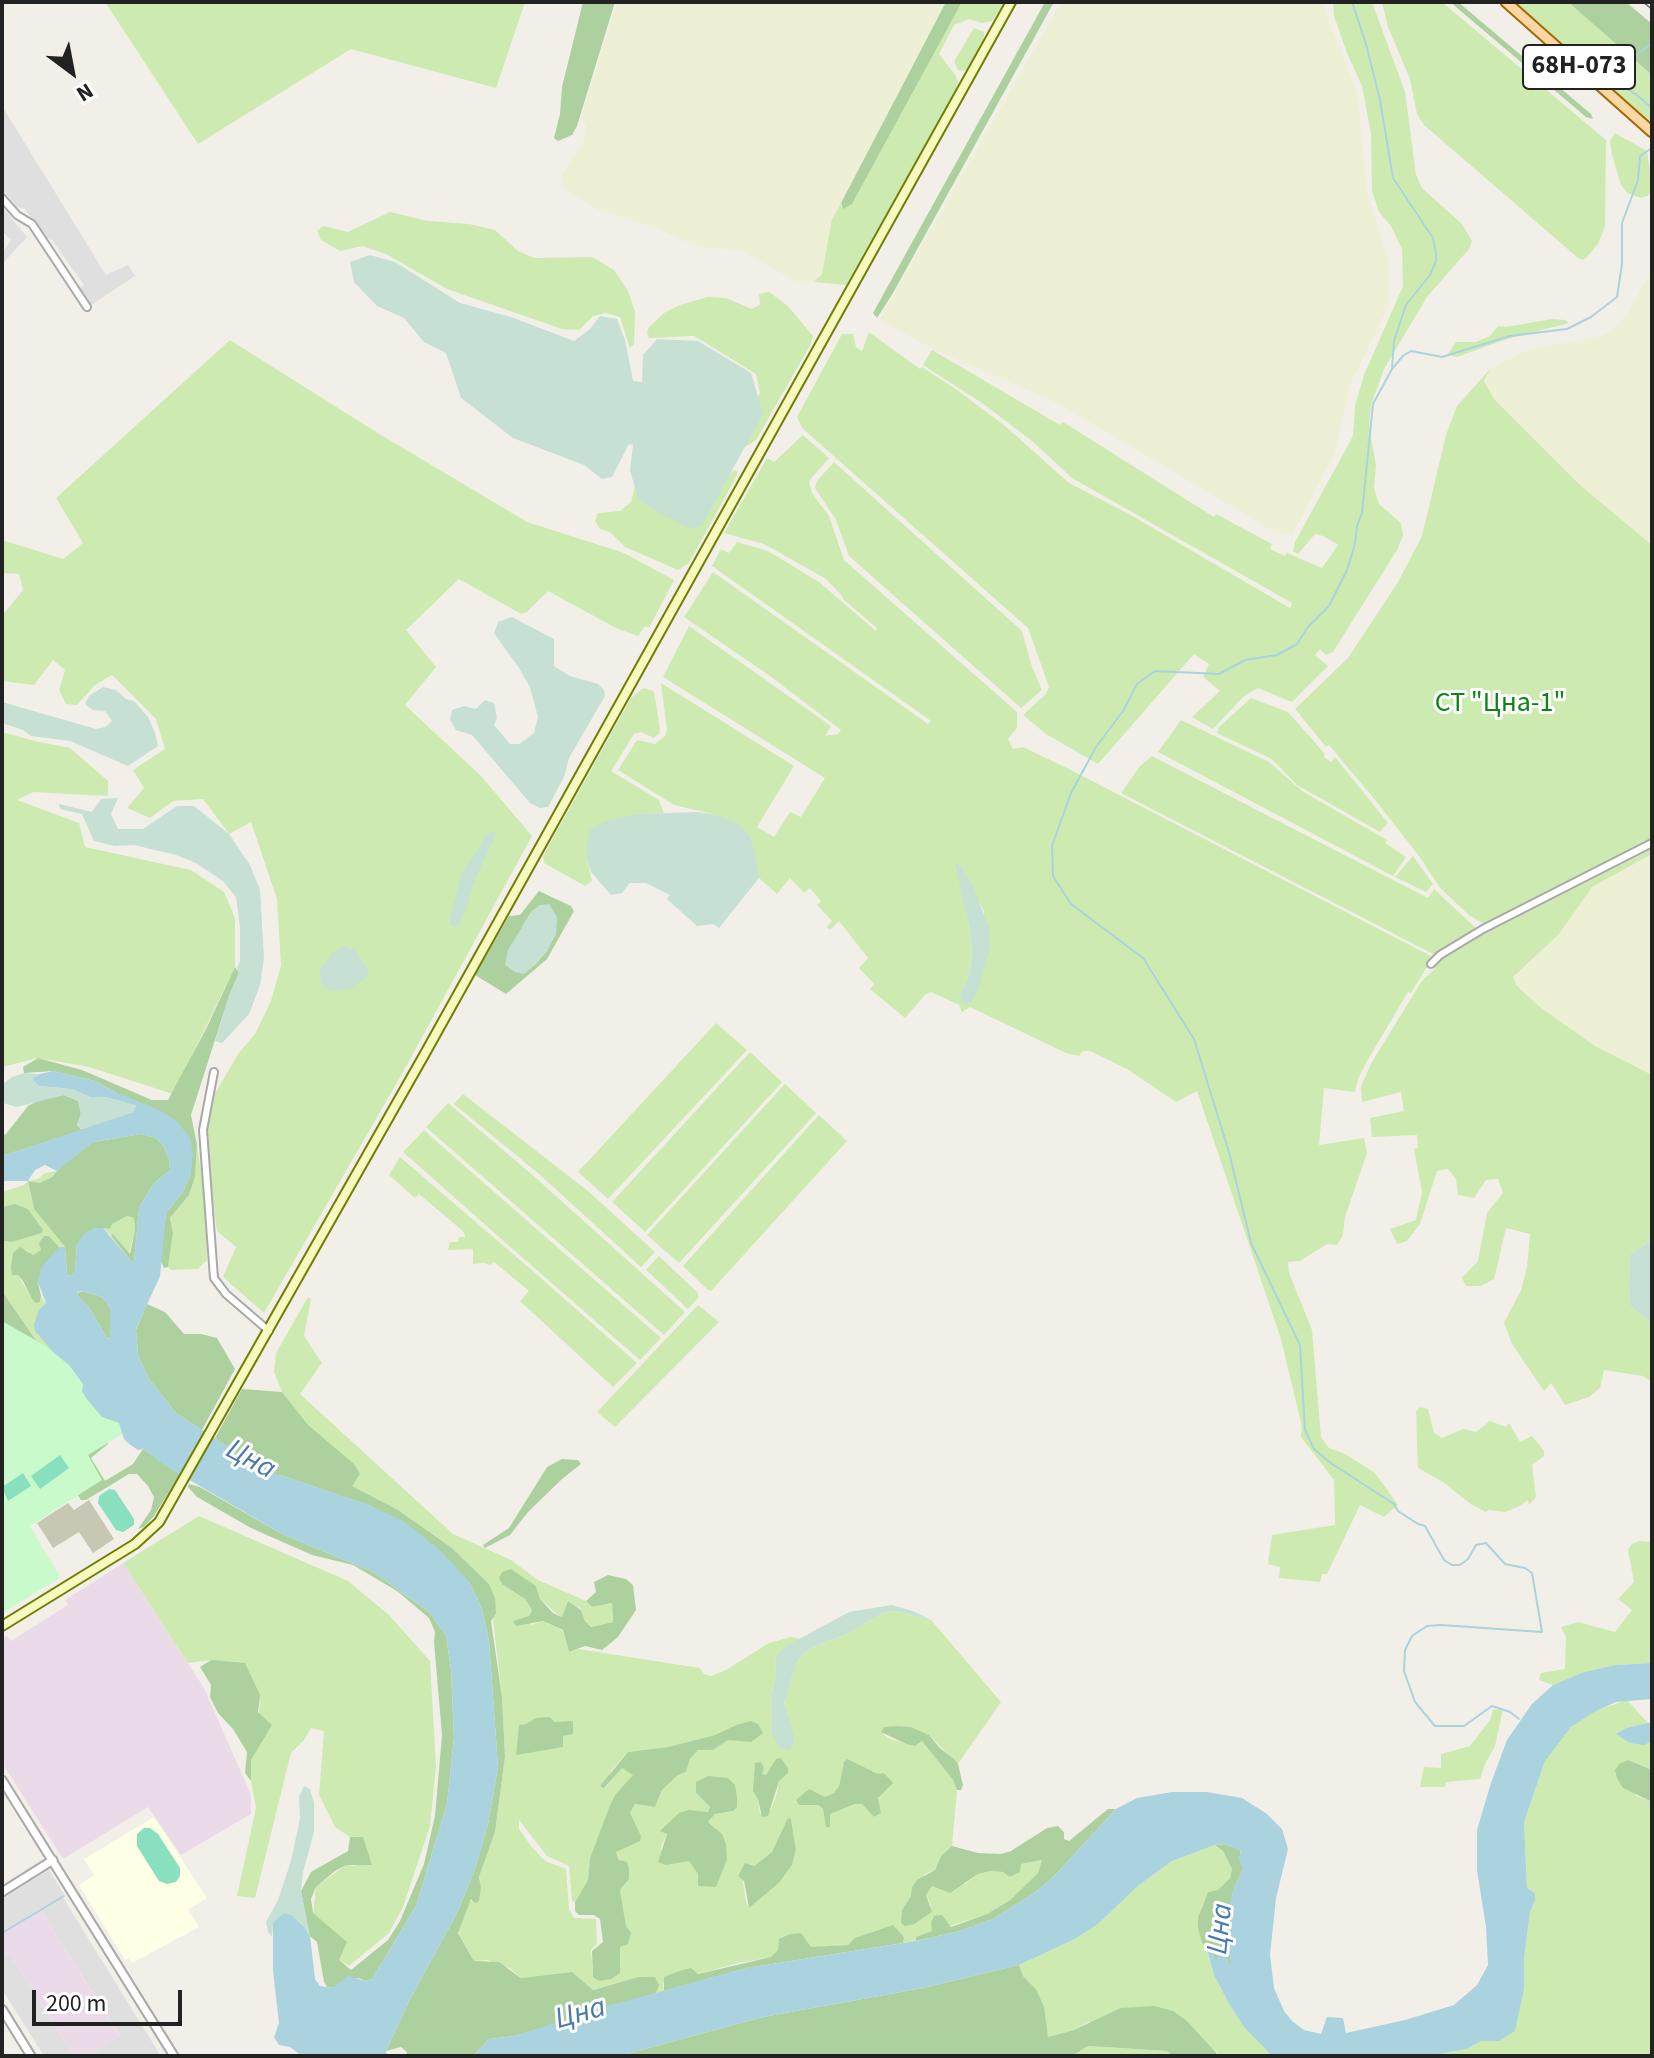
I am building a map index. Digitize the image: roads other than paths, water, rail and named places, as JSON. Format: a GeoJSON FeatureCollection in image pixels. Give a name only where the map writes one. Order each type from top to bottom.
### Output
{"type":"FeatureCollection","features":[{"type":"Feature","properties":{"kind":"main road"},"geometry":{"type":"LineString","coordinates":[[2,1626],[142,1539],[159,1522],[176,1495],[1011,2]]}},
{"type":"Feature","properties":{"kind":"main road","name":"68Н-073"},"geometry":{"type":"LineString","coordinates":[[1506,2],[1652,132]]}},
{"type":"Feature","properties":{"kind":"street"},"geometry":{"type":"LineString","coordinates":[[2,198],[17,215],[32,224],[87,307]]}},
{"type":"Feature","properties":{"kind":"street"},"geometry":{"type":"LineString","coordinates":[[1431,964],[1436,957],[1483,929],[1652,843]]}},
{"type":"Feature","properties":{"kind":"street"},"geometry":{"type":"LineString","coordinates":[[214,1072],[203,1130],[214,1278],[226,1294],[269,1331]]}},
{"type":"Feature","properties":{"kind":"street"},"geometry":{"type":"LineString","coordinates":[[2,1780],[174,2056]]}},
{"type":"Feature","properties":{"kind":"street"},"geometry":{"type":"LineString","coordinates":[[2,1892],[53,1860]]}},
{"type":"Feature","properties":{"kind":"street"},"geometry":{"type":"LineString","coordinates":[[2,2009],[31,2056]]}},
{"type":"Feature","properties":{"kind":"water"},"geometry":{"type":"Polygon","coordinates":[[[53,1071],[95,1081],[177,1121],[190,1138],[193,1154],[191,1173],[183,1192],[166,1213],[160,1276],[136,1329],[138,1355],[149,1379],[176,1413],[230,1448],[257,1471],[283,1476],[371,1506],[405,1522],[443,1553],[469,1582],[482,1609],[489,1641],[498,1767],[488,1824],[475,1869],[457,1913],[410,1999],[386,2051],[387,2056],[302,2056],[290,2047],[279,2045],[274,2037],[279,2023],[273,1971],[273,1923],[283,1913],[291,1915],[304,1927],[310,1936],[315,1979],[320,1986],[333,1988],[348,1976],[365,1981],[372,1979],[416,1906],[447,1804],[454,1738],[446,1635],[429,1612],[373,1572],[282,1534],[164,1465],[143,1449],[138,1450],[129,1444],[119,1423],[102,1417],[86,1398],[82,1391],[83,1384],[69,1365],[35,1331],[39,1310],[46,1303],[38,1282],[41,1268],[59,1247],[65,1247],[67,1275],[72,1276],[77,1244],[84,1234],[94,1228],[103,1228],[134,1261],[139,1208],[153,1184],[170,1170],[163,1145],[156,1138],[141,1134],[93,1142],[57,1171],[45,1165],[35,1170],[28,1181],[2,1181],[2,1156],[134,1112],[136,1105],[105,1097],[90,1097],[72,1089],[39,1086],[32,1079],[53,1071]],[[77,1292],[110,1339],[110,1308],[102,1297],[77,1292]]]}},
{"type":"Feature","properties":{"kind":"water","name":"Цна"},"geometry":{"type":"Polygon","coordinates":[[[1652,1663],[1652,1699],[1616,1702],[1594,1712],[1571,1727],[1545,1761],[1524,1822],[1527,1888],[1535,1893],[1535,1901],[1530,1912],[1524,1959],[1524,1989],[1515,2031],[1499,2041],[1481,2041],[1467,2049],[1427,2056],[1272,2056],[1243,2026],[1228,2002],[1214,1975],[1206,1946],[1206,1943],[1210,1945],[1217,1963],[1218,1944],[1232,1966],[1225,1934],[1227,1913],[1243,1869],[1238,1858],[1240,1850],[1224,1844],[1172,1861],[1139,1885],[1098,1924],[1075,1939],[1019,1965],[923,1988],[763,2017],[619,2056],[473,2056],[489,2039],[515,2036],[604,2007],[747,1968],[916,1941],[960,1931],[993,1919],[1036,1892],[1116,1809],[1137,1798],[1172,1792],[1207,1792],[1242,1798],[1267,1814],[1282,1829],[1288,1849],[1276,1898],[1270,1955],[1274,1988],[1292,2021],[1304,2030],[1321,2034],[1327,2017],[1343,2018],[1346,2033],[1454,2005],[1477,1985],[1488,1965],[1477,1870],[1477,1830],[1507,1740],[1532,1704],[1553,1685],[1584,1672],[1615,1665],[1652,1663]]]}},
{"type":"Feature","properties":{"kind":"water"},"geometry":{"type":"Polygon","coordinates":[[[1652,1722],[1652,1741],[1644,1745],[1630,1743],[1616,1734],[1626,1728],[1652,1722]]]}},
{"type":"Feature","properties":{"kind":"waterway"},"geometry":{"type":"LineString","coordinates":[[1352,2],[1380,100],[1393,178],[1433,238],[1436,253],[1430,275],[1406,305],[1394,341],[1392,367]]}},
{"type":"Feature","properties":{"kind":"waterway"},"geometry":{"type":"LineString","coordinates":[[1652,43],[1636,55],[1626,56],[1618,62],[1614,76],[1652,108]]}},
{"type":"Feature","properties":{"kind":"waterway"},"geometry":{"type":"LineString","coordinates":[[1519,1719],[1510,1712],[1492,1706],[1464,1726],[1435,1726],[1415,1702],[1404,1671],[1405,1650],[1412,1636],[1427,1626],[1542,1632],[1532,1573],[1525,1568],[1505,1564],[1486,1543],[1476,1545],[1468,1559],[1460,1565],[1452,1565],[1444,1560],[1425,1526],[1398,1511],[1394,1504],[1314,1449],[1305,1430],[1300,1345],[1251,1243],[1229,1152],[1194,1039],[1143,958],[1071,904],[1053,876],[1052,846],[1071,793],[1096,747],[1123,711],[1137,684],[1155,671],[1219,674],[1245,660],[1277,655],[1297,644],[1308,627],[1329,606],[1347,570],[1362,513],[1373,404],[1392,369],[1403,356],[1411,351],[1442,357],[1510,336],[1567,329],[1591,317],[1617,297],[1622,264],[1622,223],[1638,180],[1640,156],[1652,148]]}},
{"type":"Feature","properties":{"kind":"waterway"},"geometry":{"type":"LineString","coordinates":[[2,1933],[64,1896]]}},
{"type":"Feature","properties":{"kind":"railway"},"geometry":{"type":"LineString","coordinates":[[1646,2],[1652,7]]}},
{"type":"Feature","properties":{"kind":"park label","name":"СТ \"Цна-1\""},"geometry":{"type":"Point","coordinates":[1500,705]}}]}
